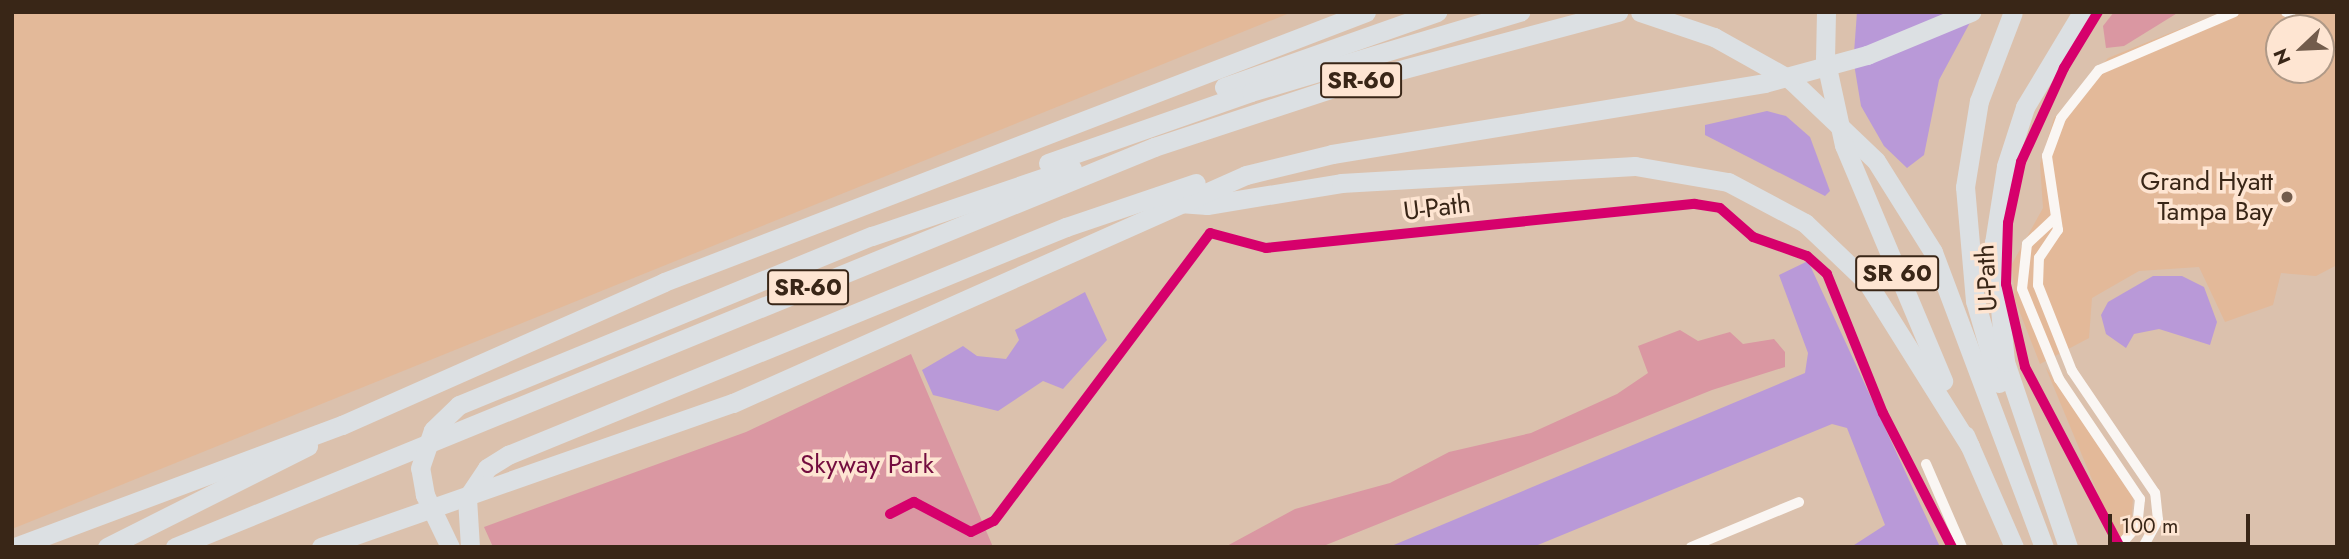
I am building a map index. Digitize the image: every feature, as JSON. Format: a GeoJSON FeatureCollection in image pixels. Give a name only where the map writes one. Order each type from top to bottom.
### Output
{"type":"FeatureCollection","features":[{"type":"Feature","properties":{"kind":"highway"},"geometry":{"type":"LineString","coordinates":[[15,547],[342,425],[664,282],[1026,147],[1366,12]]}},
{"type":"Feature","properties":{"kind":"highway"},"geometry":{"type":"LineString","coordinates":[[1026,147],[1171,106],[1437,12]]}},
{"type":"Feature","properties":{"kind":"highway"},"geometry":{"type":"LineString","coordinates":[[450,547],[425,495],[420,468],[429,438],[449,412],[872,236],[1175,117],[1495,22],[1520,12]]}},
{"type":"Feature","properties":{"kind":"highway","name":"SR-60"},"geometry":{"type":"LineString","coordinates":[[174,547],[1154,147],[1336,87],[1618,12]]}},
{"type":"Feature","properties":{"kind":"highway"},"geometry":{"type":"LineString","coordinates":[[1640,12],[1734,46],[1822,98],[1876,161],[1933,252],[2044,547]]}},
{"type":"Feature","properties":{"kind":"highway","name":"SR 60"},"geometry":{"type":"LineString","coordinates":[[1826,12],[1822,98],[2014,547]]}},
{"type":"Feature","properties":{"kind":"highway"},"geometry":{"type":"LineString","coordinates":[[1822,98],[1839,12]]}},
{"type":"Feature","properties":{"kind":"highway"},"geometry":{"type":"LineString","coordinates":[[470,547],[464,515],[469,492],[487,468],[508,456],[1066,227],[1162,192],[1276,166],[1745,86],[1867,55],[1971,12]]}},
{"type":"Feature","properties":{"kind":"highway","name":"SR 60"},"geometry":{"type":"LineString","coordinates":[[2013,12],[1973,124],[1965,187],[1968,255],[1990,358],[2066,547]]}},
{"type":"Feature","properties":{"kind":"highway","name":"SR 60"},"geometry":{"type":"LineString","coordinates":[[2066,547],[2005,362],[1994,256],[2013,139],[2039,79],[2082,12]]}},
{"type":"Feature","properties":{"kind":"highway"},"geometry":{"type":"LineString","coordinates":[[872,236],[1048,174],[1154,147]]}},
{"type":"Feature","properties":{"kind":"highway"},"geometry":{"type":"LineString","coordinates":[[321,547],[763,391],[1175,203],[1276,166]]}},
{"type":"Feature","properties":{"kind":"highway"},"geometry":{"type":"LineString","coordinates":[[1175,203],[1208,205],[1341,183],[1635,166],[1728,182],[1797,217],[1843,256],[1900,329],[1970,446]]}},
{"type":"Feature","properties":{"kind":"highway"},"geometry":{"type":"LineString","coordinates":[[107,547],[342,425]]}},
{"type":"Feature","properties":{"kind":"street"},"geometry":{"type":"LineString","coordinates":[[2143,547],[2158,520],[2155,493],[2072,371],[2040,294],[2039,258],[2056,225],[2046,172],[2050,143],[2091,78],[2110,63],[2234,12]]}},
{"type":"Feature","properties":{"kind":"street"},"geometry":{"type":"LineString","coordinates":[[2056,225],[2027,244],[2022,289],[2059,379],[2138,496],[2139,523],[2119,547]]}},
{"type":"Feature","properties":{"kind":"street"},"geometry":{"type":"LineString","coordinates":[[1926,464],[1962,547]]}},
{"type":"Feature","properties":{"kind":"street"},"geometry":{"type":"LineString","coordinates":[[1691,547],[1799,502]]}},
{"type":"Feature","properties":{"kind":"shaded area"},"geometry":{"type":"Polygon","coordinates":[[[12,12],[1292,12],[12,529],[12,12]]]}},
{"type":"Feature","properties":{"kind":"shaded area"},"geometry":{"type":"Polygon","coordinates":[[[1857,12],[1959,12],[1854,53],[1857,12]]]}},
{"type":"Feature","properties":{"kind":"shaded area"},"geometry":{"type":"Polygon","coordinates":[[[2222,12],[2337,12],[2337,265],[2316,276],[2281,273],[2273,305],[2225,322],[2199,267],[2139,271],[2092,298],[2089,338],[2040,364],[2015,300],[2012,264],[2043,208],[2040,164],[2054,118],[2108,58],[2222,12]]]}},
{"type":"Feature","properties":{"kind":"shaded area"},"geometry":{"type":"Polygon","coordinates":[[[1973,17],[1939,80],[1924,155],[1907,168],[1884,146],[1861,106],[1854,64],[1973,17]]]}},
{"type":"Feature","properties":{"kind":"shaded area"},"geometry":{"type":"Polygon","coordinates":[[[1767,111],[1786,116],[1810,137],[1830,191],[1825,196],[1705,135],[1705,125],[1767,111]]]}},
{"type":"Feature","properties":{"kind":"shaded area"},"geometry":{"type":"Polygon","coordinates":[[[1808,261],[1940,547],[1851,547],[1885,525],[1847,428],[1832,424],[1533,547],[1389,547],[1805,373],[1808,353],[1779,275],[1808,261]]]}},
{"type":"Feature","properties":{"kind":"shaded area"},"geometry":{"type":"Polygon","coordinates":[[[2153,276],[2182,276],[2204,287],[2217,322],[2210,345],[2159,329],[2134,334],[2126,348],[2106,334],[2101,315],[2108,302],[2153,276]]]}},
{"type":"Feature","properties":{"kind":"shaded area"},"geometry":{"type":"Polygon","coordinates":[[[1085,292],[1107,340],[1063,389],[1043,381],[998,411],[933,395],[922,370],[963,346],[977,356],[1006,359],[1019,340],[1015,330],[1085,292]]]}},
{"type":"Feature","properties":{"kind":"shaded area"},"geometry":{"type":"Polygon","coordinates":[[[2045,366],[2133,498],[2131,526],[2118,542],[2045,366]]]}},
{"type":"Feature","properties":{"kind":"green space"},"geometry":{"type":"Polygon","coordinates":[[[2114,12],[2179,12],[2124,46],[2106,48],[2103,26],[2114,12]]]}},
{"type":"Feature","properties":{"kind":"green space"},"geometry":{"type":"Polygon","coordinates":[[[1680,330],[1698,341],[1730,332],[1743,344],[1774,339],[1785,352],[1785,367],[1712,390],[1321,547],[1225,547],[1295,509],[1390,483],[1449,452],[1531,433],[1617,394],[1648,373],[1638,346],[1680,330]]]}},
{"type":"Feature","properties":{"kind":"green space","name":"Skyway Park"},"geometry":{"type":"Polygon","coordinates":[[[911,354],[993,547],[493,547],[484,527],[746,432],[911,354]]]}},
{"type":"Feature","properties":{"kind":"cycle path","name":"U-Path"},"geometry":{"type":"LineString","coordinates":[[2098,12],[2064,68],[2021,162],[2008,223],[2006,284],[2025,367],[2120,547]]}},
{"type":"Feature","properties":{"kind":"cycle path","name":"U-Path"},"geometry":{"type":"LineString","coordinates":[[890,514],[914,502],[971,532],[994,521],[1210,233],[1266,248],[1695,204],[1720,208],[1753,237],[1807,256],[1827,274],[1883,413],[1952,547]]}},
{"type":"Feature","properties":{"kind":"place","name":"Grand Hyatt Tampa Bay"},"geometry":{"type":"Point","coordinates":[2287,197]}}]}
